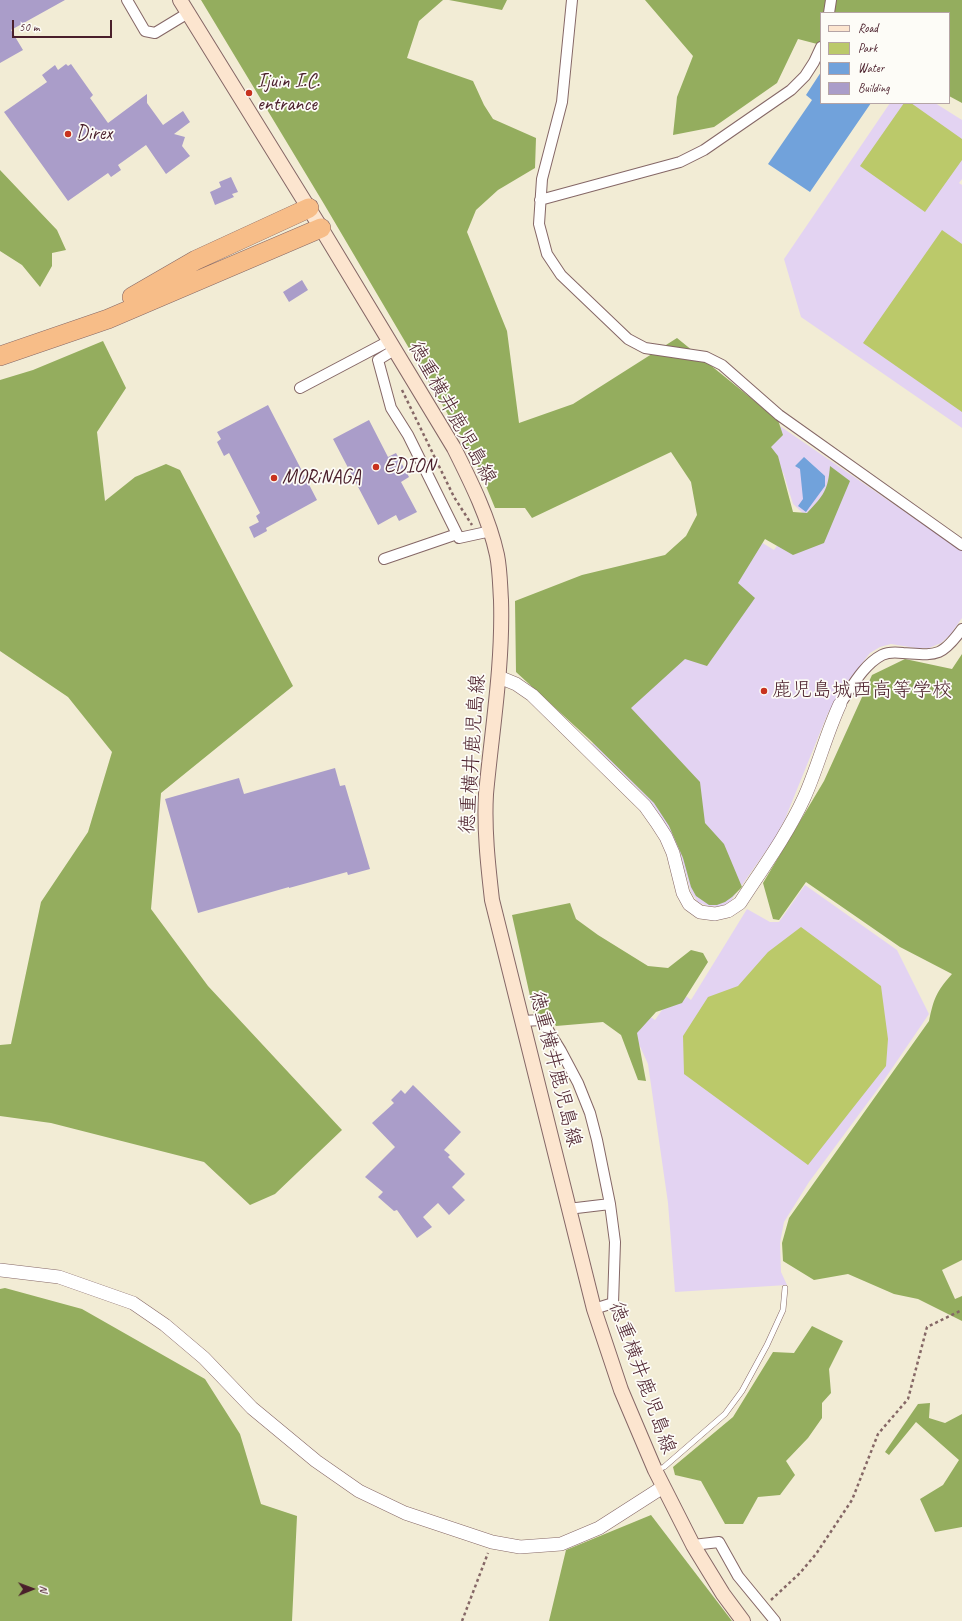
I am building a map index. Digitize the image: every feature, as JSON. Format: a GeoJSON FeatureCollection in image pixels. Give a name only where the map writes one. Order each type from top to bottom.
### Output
{"type":"FeatureCollection","features":[{"type":"Feature","properties":{"kind":"highway"},"geometry":{"type":"LineString","coordinates":[[86,325],[105,312],[196,260],[309,208]]}},
{"type":"Feature","properties":{"kind":"highway"},"geometry":{"type":"LineString","coordinates":[[0,356],[50,340],[86,325],[108,319],[321,228]]}},
{"type":"Feature","properties":{"kind":"main road","name":"徳重横井鹿児島線"},"geometry":{"type":"LineString","coordinates":[[180,0],[309,208],[454,448],[470,479],[490,531],[497,556],[500,578],[502,626],[499,678],[486,795],[486,856],[492,900],[594,1309],[621,1390],[655,1470],[693,1545],[723,1594],[743,1621]]}},
{"type":"Feature","properties":{"kind":"street"},"geometry":{"type":"LineString","coordinates":[[127,0],[145,31],[155,33],[188,13]]}},
{"type":"Feature","properties":{"kind":"street"},"geometry":{"type":"LineString","coordinates":[[572,0],[562,102],[542,179],[539,224],[547,254],[562,275],[628,339],[645,348],[706,357],[722,365],[780,415],[962,545]]}},
{"type":"Feature","properties":{"kind":"street"},"geometry":{"type":"LineString","coordinates":[[829,12],[831,0]]}},
{"type":"Feature","properties":{"kind":"street"},"geometry":{"type":"LineString","coordinates":[[540,200],[680,162],[704,150],[791,90],[805,76],[820,49]]}},
{"type":"Feature","properties":{"kind":"street"},"geometry":{"type":"LineString","coordinates":[[300,388],[392,345]]}},
{"type":"Feature","properties":{"kind":"street"},"geometry":{"type":"LineString","coordinates":[[392,345],[378,360],[392,408],[408,435],[459,538],[490,531]]}},
{"type":"Feature","properties":{"kind":"street"},"geometry":{"type":"LineString","coordinates":[[384,559],[457,534]]}},
{"type":"Feature","properties":{"kind":"street"},"geometry":{"type":"LineString","coordinates":[[499,678],[516,684],[532,695],[645,806],[666,837],[673,853],[683,892],[689,904],[700,912],[715,914],[728,912],[740,904],[791,823],[804,797],[840,704],[865,669],[883,654],[893,652],[934,654],[944,651],[951,645],[962,629]]}},
{"type":"Feature","properties":{"kind":"street"},"geometry":{"type":"LineString","coordinates":[[522,1021],[542,1020],[578,1083],[590,1113],[610,1204],[615,1242],[613,1303],[594,1309]]}},
{"type":"Feature","properties":{"kind":"street"},"geometry":{"type":"LineString","coordinates":[[568,1209],[610,1204]]}},
{"type":"Feature","properties":{"kind":"street"},"geometry":{"type":"LineString","coordinates":[[0,1270],[59,1277],[133,1303],[165,1325],[204,1358],[252,1408],[316,1461],[359,1491],[405,1513],[492,1542],[520,1547],[561,1544],[599,1528],[663,1487]]}},
{"type":"Feature","properties":{"kind":"street"},"geometry":{"type":"LineString","coordinates":[[693,1545],[719,1542],[738,1576],[775,1621]]}},
{"type":"Feature","properties":{"kind":"lane"},"geometry":{"type":"LineString","coordinates":[[655,1470],[664,1467],[725,1414],[742,1391],[767,1345],[783,1310],[785,1288]]}},
{"type":"Feature","properties":{"kind":"path"},"geometry":{"type":"LineString","coordinates":[[401,389],[454,497],[470,519],[477,534]]}},
{"type":"Feature","properties":{"kind":"path"},"geometry":{"type":"LineString","coordinates":[[763,1608],[800,1573],[816,1554],[852,1500],[878,1434],[908,1399],[927,1327],[962,1310]]}},
{"type":"Feature","properties":{"kind":"path"},"geometry":{"type":"LineString","coordinates":[[462,1621],[492,1542]]}},
{"type":"Feature","properties":{"kind":"shaded area"},"geometry":{"type":"Polygon","coordinates":[[[889,104],[937,104],[962,120],[962,179],[959,183],[962,185],[962,428],[801,317],[784,259],[889,104]]]}},
{"type":"Feature","properties":{"kind":"shaded area"},"geometry":{"type":"Polygon","coordinates":[[[777,424],[962,551],[962,618],[950,635],[941,643],[929,648],[916,648],[891,644],[880,647],[870,653],[849,680],[828,713],[785,819],[773,841],[730,902],[720,907],[708,906],[698,902],[691,892],[680,853],[671,833],[658,812],[646,797],[592,744],[648,685],[756,539],[774,550],[784,536],[806,516],[793,504],[783,472],[768,465],[762,443],[777,424]]]}},
{"type":"Feature","properties":{"kind":"shaded area"},"geometry":{"type":"Polygon","coordinates":[[[805,885],[897,950],[929,1014],[880,1086],[809,1182],[784,1222],[780,1243],[781,1272],[787,1285],[675,1292],[668,1203],[648,1064],[638,1042],[615,1004],[646,1014],[655,1020],[677,989],[691,1000],[747,909],[770,922],[779,922],[805,885]]]}},
{"type":"Feature","properties":{"kind":"green space"},"geometry":{"type":"Polygon","coordinates":[[[201,0],[443,0],[419,21],[407,58],[473,81],[484,105],[493,119],[536,138],[535,168],[498,190],[476,210],[467,232],[507,331],[519,423],[573,404],[677,338],[778,420],[783,435],[771,447],[778,456],[793,512],[807,513],[821,497],[828,481],[830,466],[850,481],[824,543],[793,555],[765,539],[738,583],[755,598],[707,666],[685,659],[631,708],[700,782],[705,823],[724,844],[742,887],[725,902],[717,905],[709,905],[696,896],[691,887],[683,858],[669,826],[654,803],[589,739],[516,672],[515,601],[582,575],[665,555],[686,536],[697,515],[691,482],[671,452],[532,518],[525,508],[495,508],[476,462],[324,204],[201,0]]]}},
{"type":"Feature","properties":{"kind":"green space"},"geometry":{"type":"Polygon","coordinates":[[[449,0],[507,0],[502,10],[449,0]]]}},
{"type":"Feature","properties":{"kind":"green space"},"geometry":{"type":"Polygon","coordinates":[[[645,0],[962,0],[962,103],[950,97],[950,12],[820,12],[820,45],[798,39],[777,83],[714,127],[673,135],[677,97],[693,56],[645,0]]]}},
{"type":"Feature","properties":{"kind":"green space"},"geometry":{"type":"Polygon","coordinates":[[[903,104],[912,104],[962,139],[962,160],[925,212],[860,166],[903,104]]]}},
{"type":"Feature","properties":{"kind":"green space"},"geometry":{"type":"Polygon","coordinates":[[[0,170],[57,230],[66,250],[52,253],[52,266],[40,287],[22,265],[0,251],[0,170]]]}},
{"type":"Feature","properties":{"kind":"green space"},"geometry":{"type":"Polygon","coordinates":[[[942,230],[962,244],[962,412],[863,343],[942,230]]]}},
{"type":"Feature","properties":{"kind":"green space"},"geometry":{"type":"Polygon","coordinates":[[[103,341],[126,388],[97,432],[105,501],[135,477],[166,464],[180,470],[293,686],[161,793],[151,909],[208,986],[342,1130],[275,1194],[250,1205],[204,1162],[51,1123],[0,1116],[0,1045],[11,1044],[41,902],[88,832],[112,752],[68,697],[0,651],[0,380],[33,370],[103,341]]]}},
{"type":"Feature","properties":{"kind":"green space"},"geometry":{"type":"Polygon","coordinates":[[[962,654],[962,1260],[942,1270],[955,1299],[962,1296],[962,1321],[918,1299],[894,1294],[848,1274],[814,1280],[783,1261],[782,1243],[789,1218],[929,1021],[936,996],[952,974],[900,947],[806,882],[779,920],[773,919],[763,883],[824,781],[872,675],[905,659],[952,669],[962,654]]]}},
{"type":"Feature","properties":{"kind":"green space"},"geometry":{"type":"Polygon","coordinates":[[[570,903],[576,919],[598,935],[648,966],[668,968],[691,950],[703,953],[708,962],[682,1003],[656,1012],[637,1033],[646,1081],[638,1080],[621,1035],[603,1022],[556,1026],[547,1014],[534,1014],[512,915],[570,903]]]}},
{"type":"Feature","properties":{"kind":"green space"},"geometry":{"type":"Polygon","coordinates":[[[801,927],[881,986],[888,1039],[886,1066],[808,1165],[684,1074],[683,1036],[708,997],[738,986],[768,952],[801,927]]]}},
{"type":"Feature","properties":{"kind":"green space"},"geometry":{"type":"Polygon","coordinates":[[[5,1288],[82,1309],[205,1379],[240,1434],[261,1504],[297,1516],[292,1621],[0,1621],[0,1289],[5,1288]]]}},
{"type":"Feature","properties":{"kind":"green space"},"geometry":{"type":"Polygon","coordinates":[[[812,1326],[843,1341],[829,1369],[831,1393],[822,1403],[822,1418],[808,1438],[786,1461],[795,1475],[780,1495],[758,1497],[743,1524],[725,1524],[701,1481],[675,1475],[673,1467],[733,1417],[773,1352],[794,1353],[812,1326]]]}},
{"type":"Feature","properties":{"kind":"green space"},"geometry":{"type":"Polygon","coordinates":[[[930,1403],[929,1418],[945,1423],[962,1414],[962,1527],[935,1532],[920,1499],[943,1485],[959,1460],[916,1422],[889,1455],[885,1452],[918,1404],[930,1403]]]}},
{"type":"Feature","properties":{"kind":"green space"},"geometry":{"type":"Polygon","coordinates":[[[651,1515],[732,1621],[549,1621],[566,1550],[651,1515]]]}},
{"type":"Feature","properties":{"kind":"water"},"geometry":{"type":"Polygon","coordinates":[[[820,74],[820,104],[870,104],[810,192],[768,164],[812,100],[806,95],[820,74]]]}},
{"type":"Feature","properties":{"kind":"water"},"geometry":{"type":"Polygon","coordinates":[[[804,457],[825,476],[825,486],[806,512],[798,506],[803,499],[800,469],[795,466],[804,457]]]}},
{"type":"Feature","properties":{"kind":"building"},"geometry":{"type":"Polygon","coordinates":[[[0,0],[65,0],[11,30],[23,50],[0,63],[0,0]]]}},
{"type":"Feature","properties":{"kind":"building","name":"Direx"},"geometry":{"type":"Polygon","coordinates":[[[66,64],[68,66],[71,64],[93,95],[90,98],[108,123],[147,94],[147,103],[163,125],[183,111],[190,122],[174,134],[185,137],[182,146],[190,156],[166,174],[146,145],[118,165],[121,170],[111,177],[108,173],[68,201],[4,112],[47,82],[42,75],[55,65],[58,70],[66,64]]]}},
{"type":"Feature","properties":{"kind":"building"},"geometry":{"type":"Polygon","coordinates":[[[231,177],[238,192],[232,194],[234,197],[215,205],[210,192],[221,187],[219,182],[231,177]]]}},
{"type":"Feature","properties":{"kind":"building"},"geometry":{"type":"Polygon","coordinates":[[[302,280],[308,290],[289,302],[283,292],[302,280]]]}},
{"type":"Feature","properties":{"kind":"building","name":"MORiNAGA"},"geometry":{"type":"Polygon","coordinates":[[[268,405],[317,500],[266,528],[267,531],[254,538],[249,527],[259,522],[256,516],[260,513],[229,453],[224,456],[217,442],[221,439],[217,432],[268,405]]]}},
{"type":"Feature","properties":{"kind":"building","name":"EDION"},"geometry":{"type":"Polygon","coordinates":[[[369,420],[388,457],[396,453],[409,477],[401,482],[417,512],[399,521],[396,515],[378,525],[333,439],[369,420]]]}},
{"type":"Feature","properties":{"kind":"building"},"geometry":{"type":"Polygon","coordinates":[[[335,768],[340,786],[345,785],[370,869],[348,875],[347,872],[198,913],[165,799],[239,778],[244,794],[335,768]]]}},
{"type":"Feature","properties":{"kind":"building"},"geometry":{"type":"Polygon","coordinates":[[[413,1085],[461,1132],[444,1150],[450,1155],[448,1157],[465,1174],[452,1187],[465,1200],[449,1215],[438,1203],[423,1217],[432,1227],[417,1238],[397,1210],[394,1211],[378,1197],[383,1192],[365,1177],[395,1147],[372,1123],[394,1103],[391,1100],[401,1090],[405,1094],[413,1085]]]}},
{"type":"Feature","properties":{"kind":"place","name":"Ijuin I.C. entrance"},"geometry":{"type":"Point","coordinates":[249,93]}},
{"type":"Feature","properties":{"kind":"place","name":"Direx"},"geometry":{"type":"Point","coordinates":[68,134]}},
{"type":"Feature","properties":{"kind":"place","name":"EDION"},"geometry":{"type":"Point","coordinates":[376,467]}},
{"type":"Feature","properties":{"kind":"place","name":"MORiNAGA"},"geometry":{"type":"Point","coordinates":[274,478]}},
{"type":"Feature","properties":{"kind":"place","name":"鹿児島城西高等学校"},"geometry":{"type":"Point","coordinates":[764,691]}}]}
